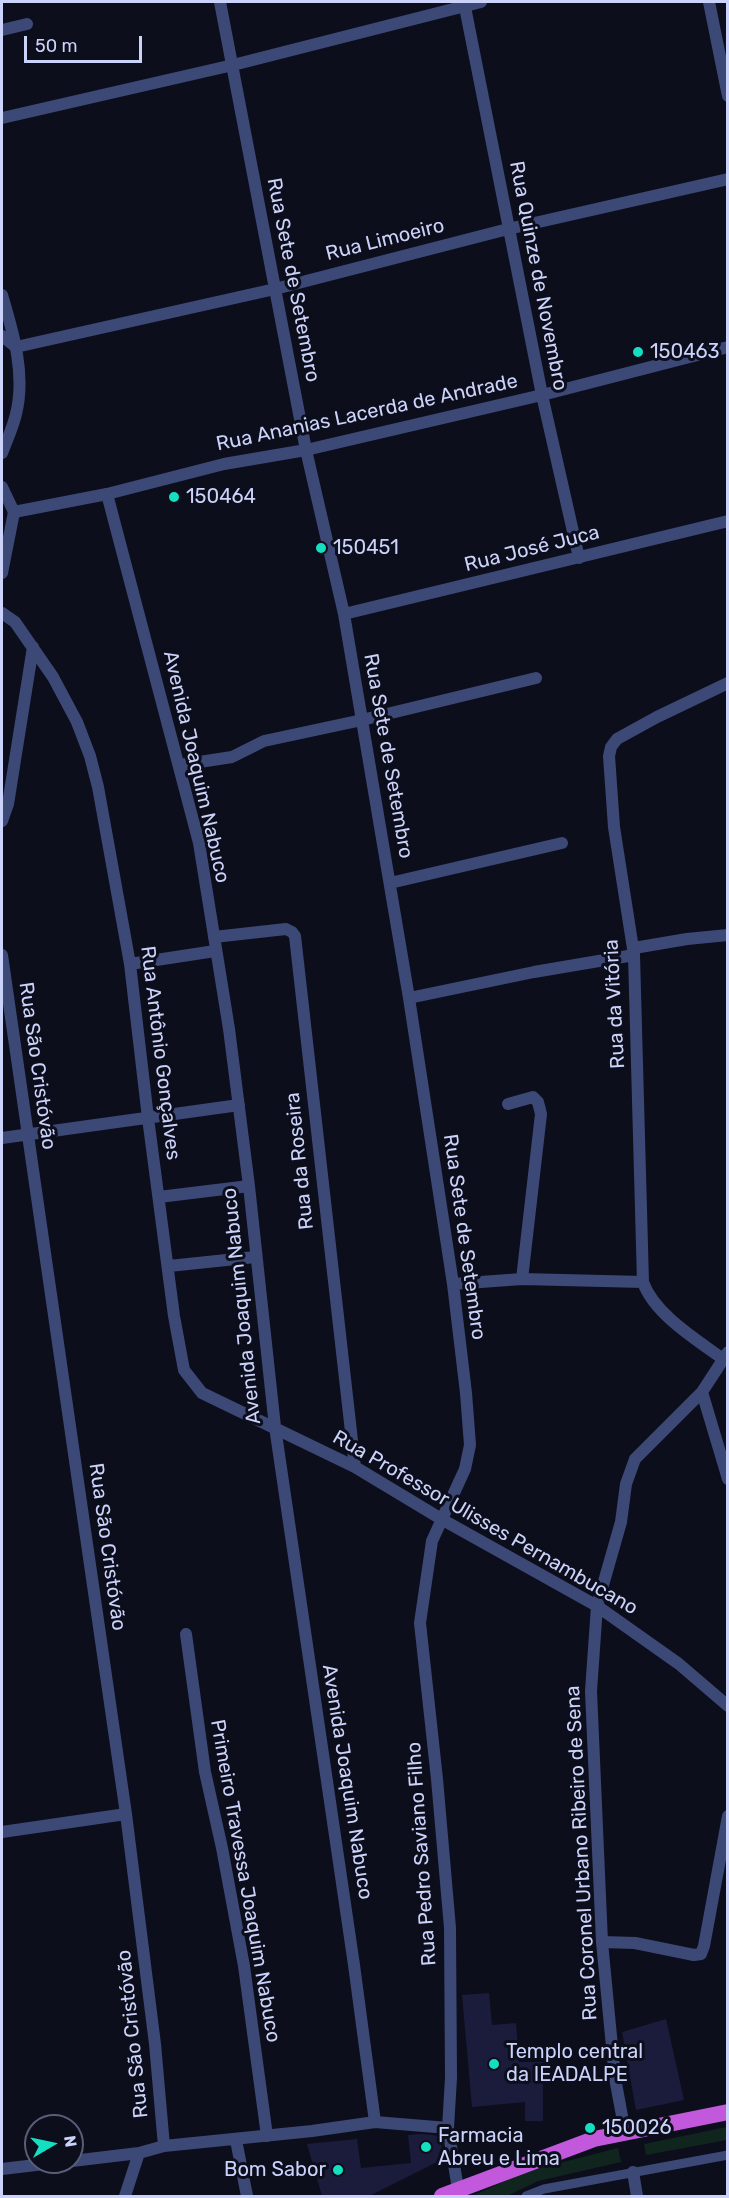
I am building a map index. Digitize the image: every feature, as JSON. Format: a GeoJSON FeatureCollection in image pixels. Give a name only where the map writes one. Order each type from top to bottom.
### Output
{"type":"FeatureCollection","features":[{"type":"Feature","properties":{"kind":"highway"},"geometry":{"type":"LineString","coordinates":[[442,2196],[594,2139],[728,2112]]}},
{"type":"Feature","properties":{"kind":"street","name":"Rua Sete de Setembro"},"geometry":{"type":"LineString","coordinates":[[220,2],[306,450],[345,614],[410,998],[453,1284],[470,1444],[465,1468],[443,1520]]}},
{"type":"Feature","properties":{"kind":"street"},"geometry":{"type":"LineString","coordinates":[[2,118],[233,65],[464,4],[481,2]]}},
{"type":"Feature","properties":{"kind":"street"},"geometry":{"type":"LineString","coordinates":[[709,2],[728,96]]}},
{"type":"Feature","properties":{"kind":"street","name":"Rua Quinze de Novembro"},"geometry":{"type":"LineString","coordinates":[[464,4],[542,395],[579,558]]}},
{"type":"Feature","properties":{"kind":"street"},"geometry":{"type":"LineString","coordinates":[[2,30],[27,24]]}},
{"type":"Feature","properties":{"kind":"street","name":"Rua Limoeiro"},"geometry":{"type":"LineString","coordinates":[[16,347],[275,289],[508,229],[728,179]]}},
{"type":"Feature","properties":{"kind":"street"},"geometry":{"type":"LineString","coordinates":[[2,295],[16,347],[19,384],[16,412],[2,453]]}},
{"type":"Feature","properties":{"kind":"street"},"geometry":{"type":"LineString","coordinates":[[2,336],[16,347]]}},
{"type":"Feature","properties":{"kind":"street","name":"Rua Ananias Lacerda de Andrade"},"geometry":{"type":"LineString","coordinates":[[14,512],[107,494],[224,464],[306,450],[542,395],[728,347]]}},
{"type":"Feature","properties":{"kind":"street"},"geometry":{"type":"LineString","coordinates":[[2,487],[14,512],[2,573]]}},
{"type":"Feature","properties":{"kind":"street","name":"Avenida Joaquim Nabuco"},"geometry":{"type":"LineString","coordinates":[[107,494],[199,843],[239,1105],[275,1427],[375,2122]]}},
{"type":"Feature","properties":{"kind":"street","name":"Rua José Juca"},"geometry":{"type":"LineString","coordinates":[[345,614],[728,521]]}},
{"type":"Feature","properties":{"kind":"street","name":"Rua Antônio Gonçalves"},"geometry":{"type":"LineString","coordinates":[[2,613],[15,622],[53,677],[77,722],[90,756],[98,787],[130,964],[174,1316],[184,1370],[202,1393],[275,1427]]}},
{"type":"Feature","properties":{"kind":"street"},"geometry":{"type":"LineString","coordinates":[[2,821],[8,804],[33,647]]}},
{"type":"Feature","properties":{"kind":"street"},"geometry":{"type":"LineString","coordinates":[[180,765],[232,757],[264,741],[536,678]]}},
{"type":"Feature","properties":{"kind":"street","name":"Rua da Vitória"},"geometry":{"type":"LineString","coordinates":[[643,1282],[634,951],[631,925],[622,888],[614,827],[610,771],[611,747],[617,740],[657,717],[728,683]]}},
{"type":"Feature","properties":{"kind":"street"},"geometry":{"type":"LineString","coordinates":[[2,756],[14,764]]}},
{"type":"Feature","properties":{"kind":"street"},"geometry":{"type":"LineString","coordinates":[[390,883],[562,843]]}},
{"type":"Feature","properties":{"kind":"street","name":"Rua da Roseira"},"geometry":{"type":"LineString","coordinates":[[213,937],[286,929],[295,936],[355,1467]]}},
{"type":"Feature","properties":{"kind":"street"},"geometry":{"type":"LineString","coordinates":[[410,998],[687,939],[728,935]]}},
{"type":"Feature","properties":{"kind":"street"},"geometry":{"type":"LineString","coordinates":[[130,964],[215,951]]}},
{"type":"Feature","properties":{"kind":"street","name":"Rua São Cristóvão"},"geometry":{"type":"LineString","coordinates":[[2,955],[126,1814],[155,2044],[164,2146]]}},
{"type":"Feature","properties":{"kind":"street"},"geometry":{"type":"LineString","coordinates":[[508,1104],[533,1097],[538,1101],[541,1114],[522,1279]]}},
{"type":"Feature","properties":{"kind":"street"},"geometry":{"type":"LineString","coordinates":[[2,1138],[239,1105]]}},
{"type":"Feature","properties":{"kind":"street"},"geometry":{"type":"LineString","coordinates":[[159,1197],[249,1186]]}},
{"type":"Feature","properties":{"kind":"street"},"geometry":{"type":"LineString","coordinates":[[169,1266],[255,1257]]}},
{"type":"Feature","properties":{"kind":"street"},"geometry":{"type":"LineString","coordinates":[[453,1284],[522,1279],[643,1282],[646,1292],[654,1303],[684,1330],[725,1356]]}},
{"type":"Feature","properties":{"kind":"street","name":"Rua Coronel Urbano Ribeiro de Sena"},"geometry":{"type":"LineString","coordinates":[[625,2132],[615,2078],[602,1942],[591,1691],[597,1606],[621,1522],[626,1484],[635,1458],[702,1392],[725,1356]]}},
{"type":"Feature","properties":{"kind":"street"},"geometry":{"type":"LineString","coordinates":[[702,1392],[728,1479]]}},
{"type":"Feature","properties":{"kind":"street","name":"Rua Professor Ulisses Pernambucano"},"geometry":{"type":"LineString","coordinates":[[275,1427],[355,1467],[443,1520],[597,1606],[679,1664],[728,1706]]}},
{"type":"Feature","properties":{"kind":"street","name":"Rua Pedro Saviano Filho"},"geometry":{"type":"LineString","coordinates":[[443,1520],[432,1541],[420,1623],[450,1928],[451,2078],[448,2128],[458,2189]]}},
{"type":"Feature","properties":{"kind":"street","name":"Primeiro Travessa Joaquim Nabuco"},"geometry":{"type":"LineString","coordinates":[[186,1634],[205,1772],[244,1966],[267,2136]]}},
{"type":"Feature","properties":{"kind":"street"},"geometry":{"type":"LineString","coordinates":[[2,1832],[126,1814]]}},
{"type":"Feature","properties":{"kind":"street"},"geometry":{"type":"LineString","coordinates":[[602,1942],[635,1943],[694,1955],[700,1954],[704,1946],[728,1816]]}},
{"type":"Feature","properties":{"kind":"street"},"geometry":{"type":"LineString","coordinates":[[84,2160],[139,2153],[164,2146],[236,2140],[375,2122],[448,2128]]}},
{"type":"Feature","properties":{"kind":"street"},"geometry":{"type":"LineString","coordinates":[[236,2140],[247,2196]]}},
{"type":"Feature","properties":{"kind":"street"},"geometry":{"type":"LineString","coordinates":[[125,2196],[139,2153]]}},
{"type":"Feature","properties":{"kind":"street"},"geometry":{"type":"LineString","coordinates":[[2,2169],[24,2166]]}},
{"type":"Feature","properties":{"kind":"street"},"geometry":{"type":"LineString","coordinates":[[633,2172],[637,2196]]}},
{"type":"Feature","properties":{"kind":"lane"},"geometry":{"type":"LineString","coordinates":[[525,2196],[544,2189],[728,2155]]}},
{"type":"Feature","properties":{"kind":"green space"},"geometry":{"type":"Polygon","coordinates":[[[727,2127],[727,2140],[646,2155],[644,2144],[727,2127]]]}},
{"type":"Feature","properties":{"kind":"green space"},"geometry":{"type":"Polygon","coordinates":[[[618,2148],[621,2162],[538,2181],[507,2196],[472,2196],[525,2172],[618,2148]]]}},
{"type":"Feature","properties":{"kind":"building","name":"Templo central da IEADALPE"},"geometry":{"type":"Polygon","coordinates":[[[489,1993],[492,2025],[516,2023],[519,2062],[543,2062],[543,2121],[525,2121],[525,2102],[472,2107],[462,1995],[489,1993]]]}},
{"type":"Feature","properties":{"kind":"building"},"geometry":{"type":"Polygon","coordinates":[[[666,2019],[684,2100],[636,2110],[622,2032],[666,2019]]]}},
{"type":"Feature","properties":{"kind":"building"},"geometry":{"type":"Polygon","coordinates":[[[408,2135],[440,2136],[443,2159],[369,2196],[322,2196],[307,2144],[357,2139],[361,2168],[411,2163],[408,2135]]]}},
{"type":"Feature","properties":{"kind":"place","name":"150463"},"geometry":{"type":"Point","coordinates":[638,352]}},
{"type":"Feature","properties":{"kind":"place","name":"150464"},"geometry":{"type":"Point","coordinates":[174,497]}},
{"type":"Feature","properties":{"kind":"place","name":"150451"},"geometry":{"type":"Point","coordinates":[321,548]}},
{"type":"Feature","properties":{"kind":"place","name":"Templo central da IEADALPE"},"geometry":{"type":"Point","coordinates":[494,2064]}},
{"type":"Feature","properties":{"kind":"place","name":"150026"},"geometry":{"type":"Point","coordinates":[590,2128]}},
{"type":"Feature","properties":{"kind":"place","name":"Farmacia Abreu e Lima"},"geometry":{"type":"Point","coordinates":[426,2147]}},
{"type":"Feature","properties":{"kind":"place","name":"Bom Sabor"},"geometry":{"type":"Point","coordinates":[338,2170]}}]}
